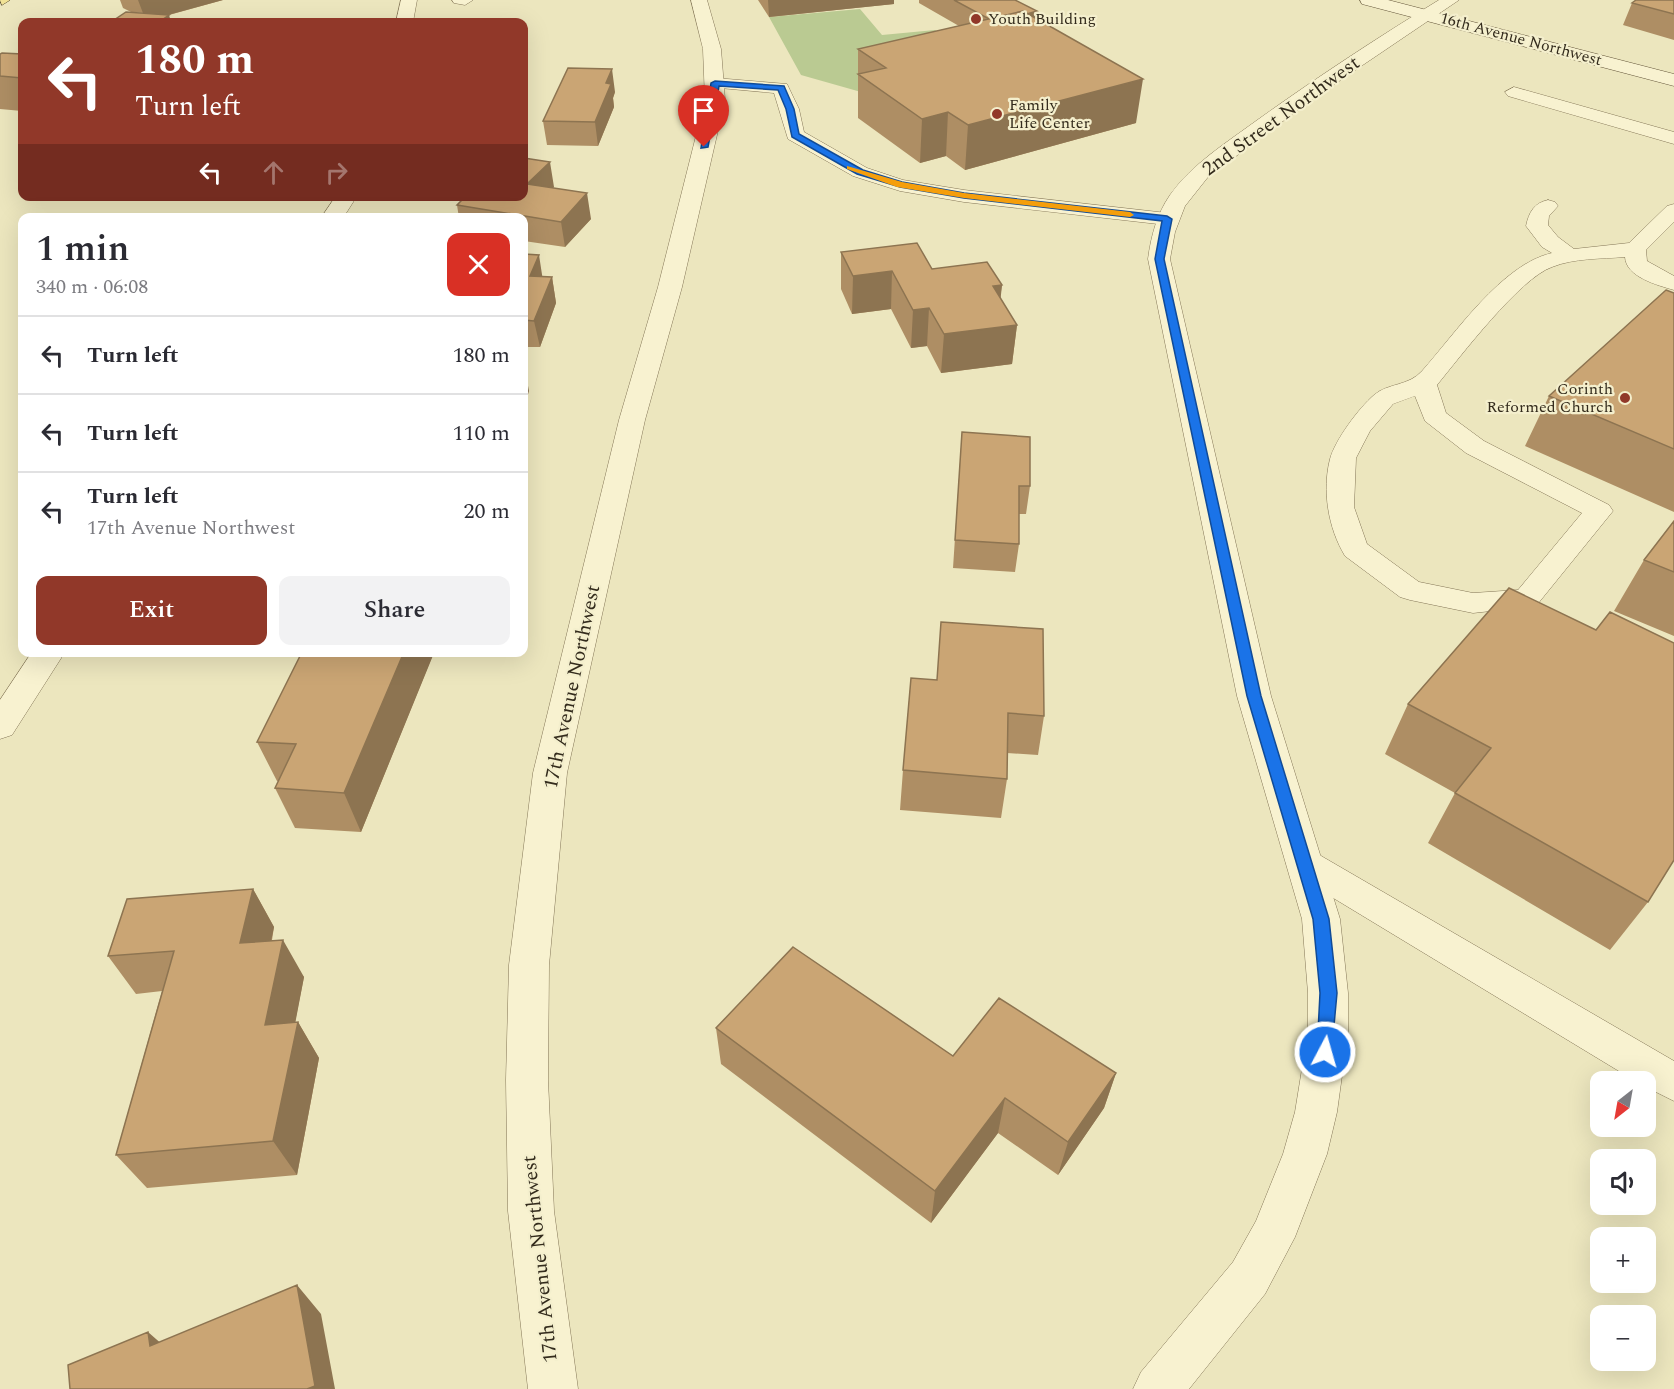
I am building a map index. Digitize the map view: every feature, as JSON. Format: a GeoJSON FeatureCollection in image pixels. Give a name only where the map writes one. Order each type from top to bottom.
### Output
{"type":"FeatureCollection","features":[{"type":"Feature","properties":{"kind":"street"},"geometry":{"type":"LineString","coordinates":[[406,18],[409,0]]}},
{"type":"Feature","properties":{"kind":"street","name":"17th Avenue Northwest"},"geometry":{"type":"LineString","coordinates":[[553,1389],[531,1211],[527,1080],[529,965],[550,773],[632,420],[670,287],[714,100],[711,34],[699,0]]}},
{"type":"Feature","properties":{"kind":"street","name":"16th Avenue Northwest"},"geometry":{"type":"LineString","coordinates":[[1368,0],[1438,7],[1674,80]]}},
{"type":"Feature","properties":{"kind":"street","name":"2nd Street Northwest"},"geometry":{"type":"LineString","coordinates":[[1158,1389],[1249,1278],[1272,1237],[1305,1154],[1316,1112],[1327,1044],[1328,993],[1321,919],[1254,696],[1159,259],[1167,219],[1182,193],[1204,169],[1322,82],[1438,7]]}},
{"type":"Feature","properties":{"kind":"street"},"geometry":{"type":"LineString","coordinates":[[0,726],[46,657]]}},
{"type":"Feature","properties":{"kind":"lane"},"geometry":{"type":"LineString","coordinates":[[460,0],[465,0]]}},
{"type":"Feature","properties":{"kind":"lane"},"geometry":{"type":"LineString","coordinates":[[715,83],[781,88],[790,109],[795,135],[860,172],[900,185],[964,196],[1167,219]]}},
{"type":"Feature","properties":{"kind":"lane"},"geometry":{"type":"LineString","coordinates":[[1514,92],[1674,138]]}},
{"type":"Feature","properties":{"kind":"lane"},"geometry":{"type":"LineString","coordinates":[[1548,206],[1539,214],[1538,226],[1550,242],[1570,256]]}},
{"type":"Feature","properties":{"kind":"lane"},"geometry":{"type":"LineString","coordinates":[[1424,384],[1434,416],[1475,447],[1599,511],[1526,598],[1473,603],[1410,590],[1355,549],[1340,507],[1343,458],[1359,428],[1384,399],[1424,384],[1476,323],[1524,275],[1543,261],[1635,249],[1674,210]]}},
{"type":"Feature","properties":{"kind":"lane"},"geometry":{"type":"LineString","coordinates":[[1635,249],[1636,264],[1654,276],[1674,283]]}},
{"type":"Feature","properties":{"kind":"lane"},"geometry":{"type":"LineString","coordinates":[[1304,862],[1674,1082]]}},
{"type":"Feature","properties":{"kind":"green space"},"geometry":{"type":"Polygon","coordinates":[[[860,9],[882,35],[935,30],[984,57],[861,92],[801,75],[769,17],[860,9]]]}},
{"type":"Feature","properties":{"kind":"building"},"geometry":{"type":"Polygon","coordinates":[[[954,0],[1015,0],[1037,11],[1027,14],[1023,11],[989,19],[954,0]]]}},
{"type":"Feature","properties":{"kind":"building"},"geometry":{"type":"Polygon","coordinates":[[[1636,0],[1674,0],[1674,14],[1632,3],[1636,0]]]}},
{"type":"Feature","properties":{"kind":"building"},"geometry":{"type":"Polygon","coordinates":[[[1023,11],[1143,79],[968,125],[948,112],[922,119],[858,74],[886,68],[858,49],[1023,11]]]}},
{"type":"Feature","properties":{"kind":"building"},"geometry":{"type":"Polygon","coordinates":[[[126,12],[169,15],[165,18],[117,18],[126,12]]]}},
{"type":"Feature","properties":{"kind":"building"},"geometry":{"type":"Polygon","coordinates":[[[0,54],[18,54],[18,78],[0,76],[0,54]]]}},
{"type":"Feature","properties":{"kind":"building"},"geometry":{"type":"Polygon","coordinates":[[[568,68],[612,69],[606,83],[611,84],[595,122],[543,121],[568,68]]]}},
{"type":"Feature","properties":{"kind":"building"},"geometry":{"type":"Polygon","coordinates":[[[528,159],[550,162],[528,183],[528,159]]]}},
{"type":"Feature","properties":{"kind":"building"},"geometry":{"type":"Polygon","coordinates":[[[528,184],[587,193],[561,222],[528,217],[528,213],[506,213],[457,205],[461,201],[528,201],[528,184]]]}},
{"type":"Feature","properties":{"kind":"building"},"geometry":{"type":"Polygon","coordinates":[[[917,243],[932,269],[987,262],[1002,285],[993,286],[1017,325],[944,334],[929,308],[913,310],[892,271],[853,276],[841,252],[917,243]]]}},
{"type":"Feature","properties":{"kind":"building"},"geometry":{"type":"Polygon","coordinates":[[[528,254],[539,255],[530,276],[552,277],[534,321],[528,320],[528,254]]]}},
{"type":"Feature","properties":{"kind":"building"},"geometry":{"type":"Polygon","coordinates":[[[1666,290],[1674,293],[1674,449],[1549,396],[1666,290]]]}},
{"type":"Feature","properties":{"kind":"building"},"geometry":{"type":"Polygon","coordinates":[[[962,432],[1030,437],[1030,486],[1019,486],[1019,544],[955,540],[962,432]]]}},
{"type":"Feature","properties":{"kind":"building"},"geometry":{"type":"Polygon","coordinates":[[[1674,521],[1674,572],[1644,560],[1674,521]]]}},
{"type":"Feature","properties":{"kind":"building"},"geometry":{"type":"Polygon","coordinates":[[[1509,588],[1596,630],[1610,612],[1674,643],[1674,860],[1648,902],[1455,793],[1491,748],[1408,704],[1509,588]]]}},
{"type":"Feature","properties":{"kind":"building"},"geometry":{"type":"Polygon","coordinates":[[[941,622],[1043,629],[1044,716],[1008,713],[1007,779],[903,770],[911,678],[937,680],[941,622]]]}},
{"type":"Feature","properties":{"kind":"building"},"geometry":{"type":"Polygon","coordinates":[[[300,657],[402,657],[344,793],[275,788],[296,744],[257,742],[300,657]]]}},
{"type":"Feature","properties":{"kind":"building"},"geometry":{"type":"Polygon","coordinates":[[[253,889],[240,943],[283,940],[265,1025],[298,1022],[273,1141],[116,1155],[174,951],[108,956],[127,899],[253,889]]]}},
{"type":"Feature","properties":{"kind":"building"},"geometry":{"type":"Polygon","coordinates":[[[793,947],[953,1056],[999,998],[1116,1073],[1068,1142],[1005,1098],[935,1191],[716,1028],[793,947]]]}},
{"type":"Feature","properties":{"kind":"building"},"geometry":{"type":"Polygon","coordinates":[[[297,1285],[315,1386],[307,1389],[70,1389],[68,1365],[148,1332],[150,1346],[297,1285]]]}},
{"type":"Feature","properties":{"kind":"slow traffic"},"geometry":{"type":"LineString","coordinates":[[850,167],[900,185],[964,196],[1130,215]]}},
{"type":"Feature","properties":{"kind":"place","name":"Youth Building"},"geometry":{"type":"Point","coordinates":[976,19]}},
{"type":"Feature","properties":{"kind":"place","name":"Family Life Center"},"geometry":{"type":"Point","coordinates":[997,114]}},
{"type":"Feature","properties":{"kind":"place","name":"Corinth Reformed Church"},"geometry":{"type":"Point","coordinates":[1625,398]}},
{"type":"Feature","properties":{"kind":"route"},"geometry":{"type":"LineString","coordinates":[[704,147],[714,100],[715,83],[781,88],[790,109],[795,135],[819,151],[860,172],[900,185],[964,196],[1167,219],[1161,238],[1159,259],[1254,696],[1321,919],[1328,993],[1328,1032],[1325,1052]]}}]}
